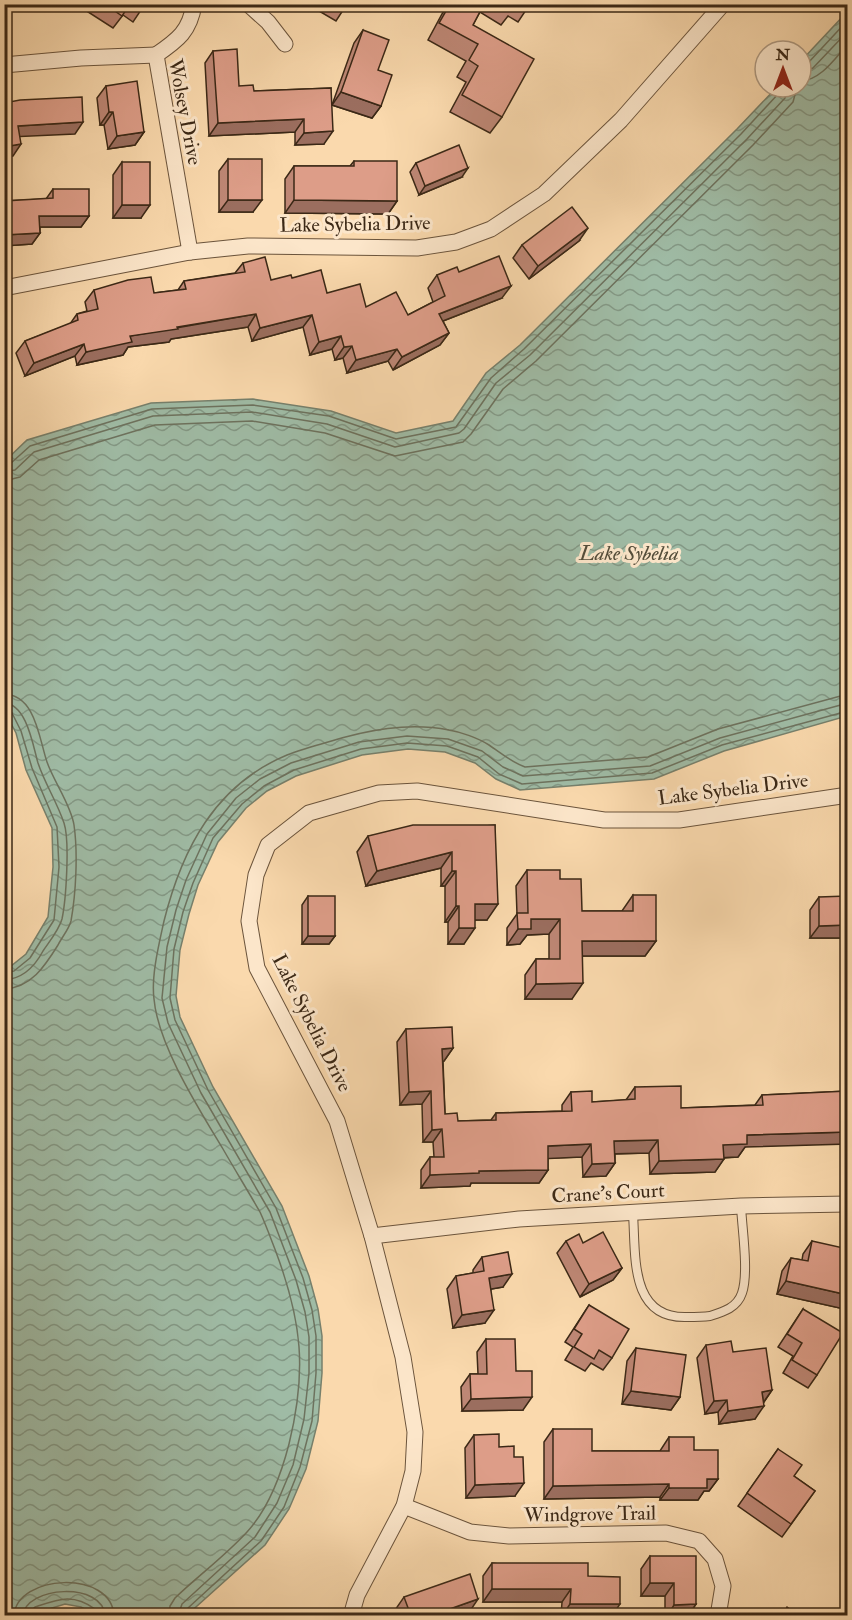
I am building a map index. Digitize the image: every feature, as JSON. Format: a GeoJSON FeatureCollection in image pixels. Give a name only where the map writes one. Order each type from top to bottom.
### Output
{"type":"FeatureCollection","features":[{"type":"Feature","properties":{"kind":"street"},"geometry":{"type":"LineString","coordinates":[[156,55],[177,41],[192,21],[194,4]]}},
{"type":"Feature","properties":{"kind":"street"},"geometry":{"type":"LineString","coordinates":[[248,4],[268,22],[285,44]]}},
{"type":"Feature","properties":{"kind":"street","name":"Lake Sybelia Drive"},"geometry":{"type":"LineString","coordinates":[[4,288],[190,252],[248,246],[417,249],[456,242],[491,230],[544,194],[621,120],[723,4]]}},
{"type":"Feature","properties":{"kind":"street","name":"Wolsey Drive"},"geometry":{"type":"LineString","coordinates":[[4,65],[81,57],[156,55],[190,252]]}},
{"type":"Feature","properties":{"kind":"street","name":"Lake Sybelia Drive"},"geometry":{"type":"LineString","coordinates":[[351,1616],[357,1595],[405,1506],[413,1471],[415,1432],[403,1357],[372,1236],[337,1121],[257,968],[249,921],[256,875],[268,845],[309,813],[379,793],[417,792],[604,820],[679,820],[848,795]]}},
{"type":"Feature","properties":{"kind":"street","name":"Crane's Court"},"geometry":{"type":"LineString","coordinates":[[372,1236],[519,1219],[741,1206],[848,1204]]}},
{"type":"Feature","properties":{"kind":"street","name":"Windgrove Trail"},"geometry":{"type":"LineString","coordinates":[[405,1506],[470,1532],[509,1536],[666,1533],[699,1541],[715,1559],[723,1586],[718,1616]]}},
{"type":"Feature","properties":{"kind":"lane"},"geometry":{"type":"LineString","coordinates":[[633,1214],[639,1285],[649,1304],[659,1313],[677,1317],[706,1317],[731,1309],[741,1295],[744,1280],[741,1206]]}},
{"type":"Feature","properties":{"kind":"water","name":"Lake Sybelia"},"geometry":{"type":"Polygon","coordinates":[[[847,12],[847,716],[724,751],[654,779],[520,790],[496,779],[475,763],[445,752],[408,749],[362,755],[296,776],[267,791],[246,808],[218,842],[198,885],[180,950],[176,996],[180,1017],[213,1087],[282,1206],[309,1276],[318,1309],[322,1336],[322,1373],[318,1421],[306,1469],[289,1509],[265,1545],[187,1615],[95,1615],[81,1607],[65,1604],[29,1615],[5,1615],[5,967],[11,966],[26,954],[48,917],[53,867],[52,828],[26,770],[16,733],[5,712],[5,461],[27,440],[151,403],[253,399],[331,411],[396,433],[453,421],[486,373],[520,345],[766,99],[813,99],[813,48],[847,12]]]}},
{"type":"Feature","properties":{"kind":"building"},"geometry":{"type":"Polygon","coordinates":[[[105,4],[130,4],[122,16],[105,4]]]}},
{"type":"Feature","properties":{"kind":"building"},"geometry":{"type":"Polygon","coordinates":[[[135,4],[145,4],[142,9],[135,4]]]}},
{"type":"Feature","properties":{"kind":"building"},"geometry":{"type":"Polygon","coordinates":[[[450,4],[484,4],[473,25],[534,59],[502,117],[462,95],[478,66],[469,60],[478,44],[439,23],[450,4]]]}},
{"type":"Feature","properties":{"kind":"building"},"geometry":{"type":"Polygon","coordinates":[[[363,30],[389,40],[378,70],[392,75],[381,106],[341,92],[363,30]]]}},
{"type":"Feature","properties":{"kind":"building"},"geometry":{"type":"Polygon","coordinates":[[[237,49],[239,86],[253,85],[254,91],[331,88],[333,131],[304,133],[304,119],[218,123],[213,51],[237,49]]]}},
{"type":"Feature","properties":{"kind":"building"},"geometry":{"type":"Polygon","coordinates":[[[137,81],[144,132],[117,136],[113,112],[109,112],[106,86],[137,81]]]}},
{"type":"Feature","properties":{"kind":"building"},"geometry":{"type":"Polygon","coordinates":[[[82,97],[83,122],[18,126],[21,144],[4,147],[4,103],[82,97]]]}},
{"type":"Feature","properties":{"kind":"building"},"geometry":{"type":"Polygon","coordinates":[[[459,145],[468,168],[425,186],[416,163],[459,145]]]}},
{"type":"Feature","properties":{"kind":"building"},"geometry":{"type":"Polygon","coordinates":[[[228,159],[262,159],[262,200],[228,200],[228,159]]]}},
{"type":"Feature","properties":{"kind":"building"},"geometry":{"type":"Polygon","coordinates":[[[354,161],[397,161],[397,201],[294,200],[294,166],[354,166],[354,161]]]}},
{"type":"Feature","properties":{"kind":"building"},"geometry":{"type":"Polygon","coordinates":[[[122,162],[150,162],[150,205],[122,205],[122,162]]]}},
{"type":"Feature","properties":{"kind":"building"},"geometry":{"type":"Polygon","coordinates":[[[53,189],[89,189],[89,216],[39,216],[40,233],[4,235],[4,201],[53,198],[53,189]]]}},
{"type":"Feature","properties":{"kind":"building"},"geometry":{"type":"Polygon","coordinates":[[[572,207],[588,228],[538,266],[522,245],[572,207]]]}},
{"type":"Feature","properties":{"kind":"building"},"geometry":{"type":"Polygon","coordinates":[[[499,256],[511,286],[439,314],[449,333],[402,357],[397,349],[356,360],[352,346],[344,347],[341,336],[319,342],[312,315],[260,328],[256,314],[177,327],[178,329],[130,336],[132,342],[86,352],[84,344],[34,363],[25,341],[78,320],[77,314],[98,309],[94,290],[128,280],[151,277],[154,293],[186,289],[184,281],[245,272],[243,263],[265,257],[271,280],[291,275],[292,278],[321,270],[327,293],[360,284],[366,307],[396,292],[408,315],[445,296],[437,275],[457,267],[459,272],[499,256]]]}},
{"type":"Feature","properties":{"kind":"building"},"geometry":{"type":"Polygon","coordinates":[[[413,825],[495,825],[498,904],[475,904],[475,928],[459,928],[459,906],[456,906],[456,871],[452,871],[452,852],[377,871],[368,836],[413,825]]]}},
{"type":"Feature","properties":{"kind":"building"},"geometry":{"type":"Polygon","coordinates":[[[527,870],[560,870],[560,879],[581,879],[582,911],[633,911],[633,895],[656,895],[656,941],[582,941],[583,983],[536,984],[536,959],[560,959],[560,919],[531,919],[531,929],[518,929],[517,913],[528,913],[527,870]]]}},
{"type":"Feature","properties":{"kind":"building"},"geometry":{"type":"Polygon","coordinates":[[[308,896],[335,896],[335,936],[308,936],[308,896]]]}},
{"type":"Feature","properties":{"kind":"building"},"geometry":{"type":"Polygon","coordinates":[[[847,896],[848,925],[819,926],[819,897],[847,896]]]}},
{"type":"Feature","properties":{"kind":"building"},"geometry":{"type":"Polygon","coordinates":[[[452,1027],[453,1048],[442,1049],[445,1114],[457,1113],[458,1121],[496,1120],[496,1113],[572,1111],[571,1092],[592,1091],[592,1102],[635,1099],[635,1087],[681,1086],[681,1108],[763,1105],[762,1095],[848,1091],[848,1132],[747,1135],[747,1144],[723,1145],[724,1159],[659,1161],[658,1140],[614,1141],[615,1163],[592,1164],[591,1144],[548,1146],[548,1170],[479,1171],[479,1173],[430,1175],[430,1157],[444,1157],[442,1129],[432,1130],[431,1091],[409,1092],[406,1029],[452,1027]]]}},
{"type":"Feature","properties":{"kind":"building"},"geometry":{"type":"Polygon","coordinates":[[[603,1232],[622,1268],[589,1284],[566,1241],[579,1234],[583,1243],[603,1232]]]}},
{"type":"Feature","properties":{"kind":"building"},"geometry":{"type":"Polygon","coordinates":[[[812,1241],[848,1249],[848,1295],[786,1281],[791,1258],[808,1261],[812,1241]]]}},
{"type":"Feature","properties":{"kind":"building"},"geometry":{"type":"Polygon","coordinates":[[[508,1252],[512,1274],[489,1278],[494,1310],[462,1315],[456,1276],[484,1271],[482,1257],[508,1252]]]}},
{"type":"Feature","properties":{"kind":"building"},"geometry":{"type":"Polygon","coordinates":[[[589,1305],[629,1329],[612,1358],[599,1350],[594,1359],[574,1347],[582,1334],[574,1329],[589,1305]]]}},
{"type":"Feature","properties":{"kind":"building"},"geometry":{"type":"Polygon","coordinates":[[[803,1309],[843,1333],[817,1375],[792,1360],[802,1343],[787,1334],[803,1309]]]}},
{"type":"Feature","properties":{"kind":"building"},"geometry":{"type":"Polygon","coordinates":[[[486,1339],[515,1339],[516,1371],[532,1371],[532,1397],[471,1399],[470,1374],[487,1374],[486,1339]]]}},
{"type":"Feature","properties":{"kind":"building"},"geometry":{"type":"Polygon","coordinates":[[[731,1341],[733,1352],[766,1348],[772,1390],[762,1392],[764,1406],[728,1411],[727,1400],[714,1401],[706,1345],[731,1341]]]}},
{"type":"Feature","properties":{"kind":"building"},"geometry":{"type":"Polygon","coordinates":[[[636,1348],[686,1355],[680,1397],[631,1391],[636,1348]]]}},
{"type":"Feature","properties":{"kind":"building"},"geometry":{"type":"Polygon","coordinates":[[[553,1429],[592,1429],[592,1451],[669,1451],[669,1437],[694,1437],[694,1450],[718,1450],[718,1479],[707,1479],[707,1488],[669,1488],[669,1484],[553,1486],[553,1429]]]}},
{"type":"Feature","properties":{"kind":"building"},"geometry":{"type":"Polygon","coordinates":[[[499,1434],[499,1447],[514,1446],[514,1457],[523,1457],[524,1483],[475,1485],[474,1435],[499,1434]]]}},
{"type":"Feature","properties":{"kind":"building"},"geometry":{"type":"Polygon","coordinates":[[[778,1449],[802,1465],[794,1476],[815,1491],[791,1524],[747,1493],[778,1449]]]}},
{"type":"Feature","properties":{"kind":"building"},"geometry":{"type":"Polygon","coordinates":[[[650,1556],[696,1556],[696,1604],[674,1605],[674,1583],[650,1583],[650,1556]]]}},
{"type":"Feature","properties":{"kind":"building"},"geometry":{"type":"Polygon","coordinates":[[[492,1563],[588,1563],[588,1576],[620,1577],[620,1604],[570,1604],[571,1589],[492,1589],[492,1563]]]}},
{"type":"Feature","properties":{"kind":"building"},"geometry":{"type":"Polygon","coordinates":[[[470,1574],[478,1599],[430,1616],[411,1616],[404,1597],[470,1574]]]}},
{"type":"Feature","properties":{"kind":"building"},"geometry":{"type":"Polygon","coordinates":[[[787,1607],[799,1616],[782,1616],[787,1607]]]}}]}
